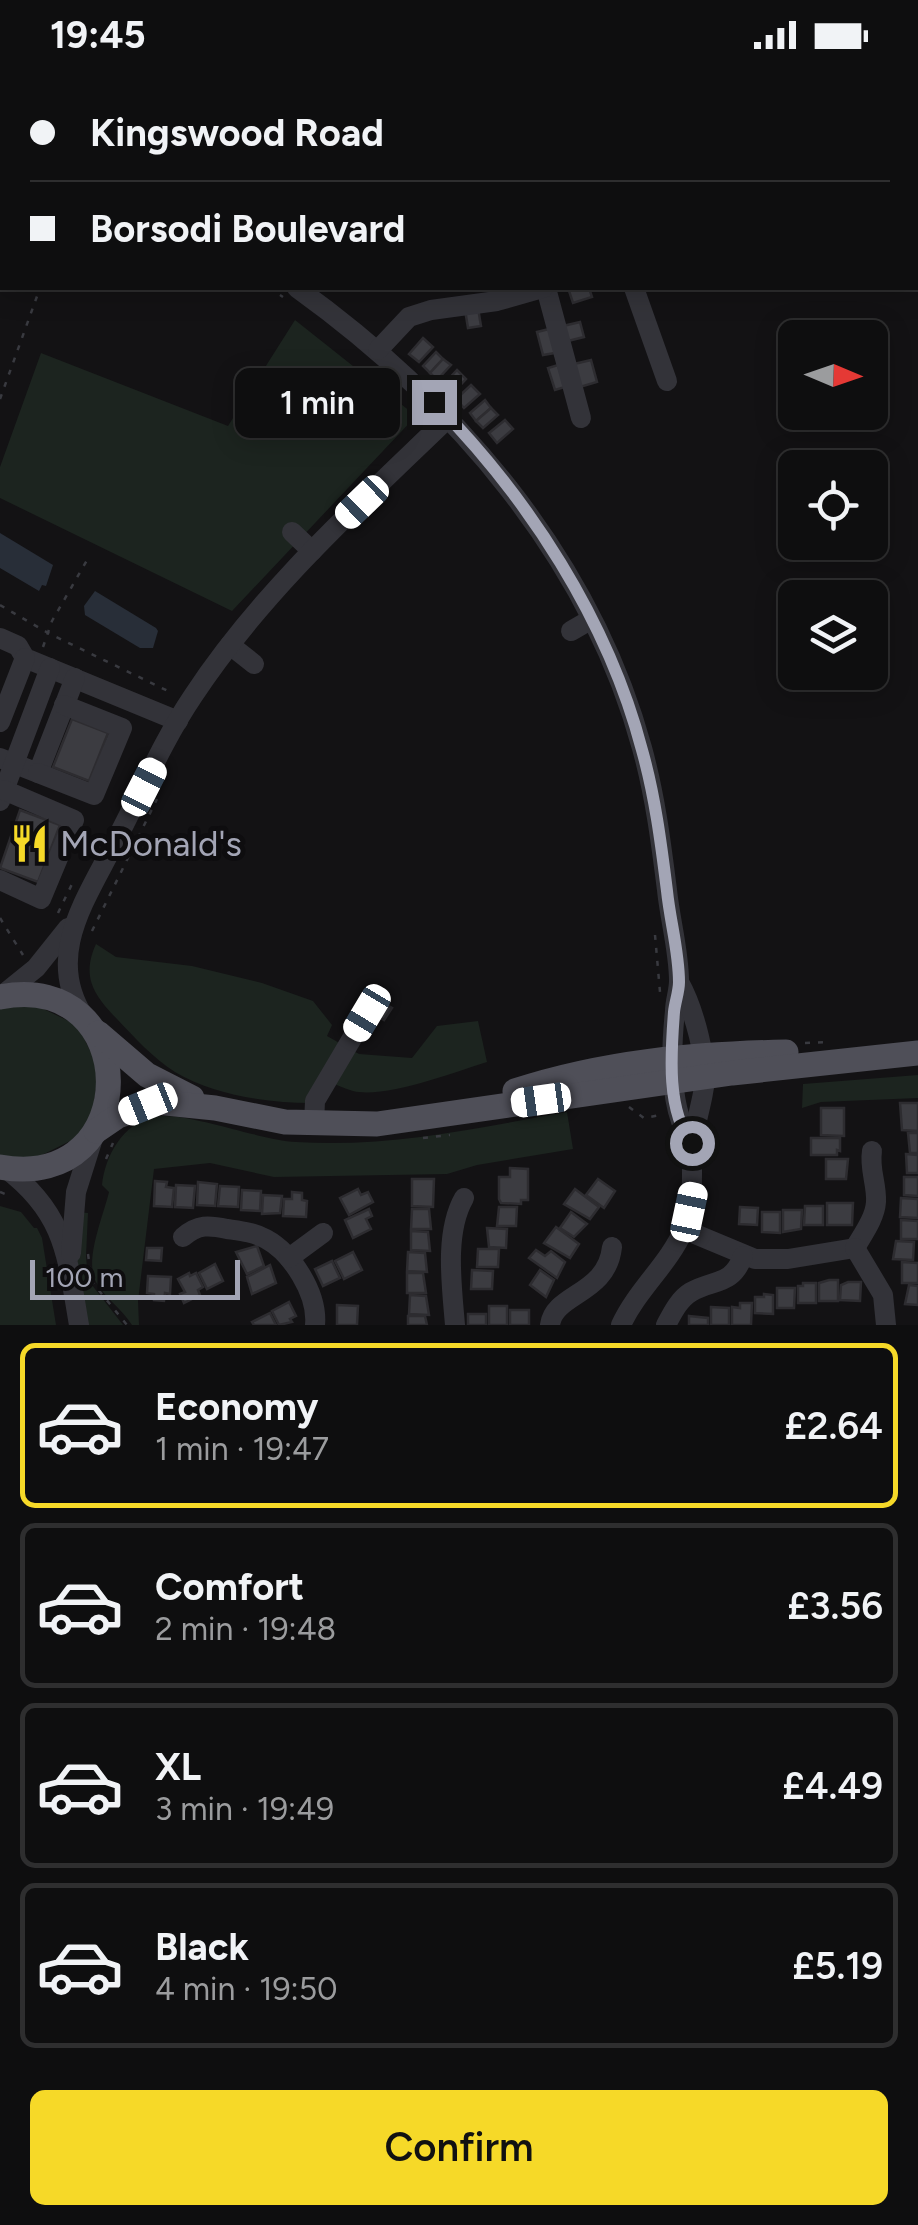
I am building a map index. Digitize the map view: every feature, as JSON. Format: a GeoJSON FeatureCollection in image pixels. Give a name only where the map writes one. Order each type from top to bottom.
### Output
{"type":"FeatureCollection","features":[{"type":"Feature","properties":{"kind":"main road"},"geometry":{"type":"LineString","coordinates":[[0,997],[44,996],[72,1009],[147,1075],[215,1108]]}},
{"type":"Feature","properties":{"kind":"main road"},"geometry":{"type":"LineString","coordinates":[[88,1024],[106,1052],[111,1079],[108,1106],[95,1132]]}},
{"type":"Feature","properties":{"kind":"main road"},"geometry":{"type":"LineString","coordinates":[[2,1167],[30,1170],[55,1164],[118,1116],[148,1104],[182,1103],[284,1122],[391,1123],[468,1110],[582,1072],[673,1070],[918,1053]]}},
{"type":"Feature","properties":{"kind":"street"},"geometry":{"type":"LineString","coordinates":[[378,350],[409,317],[537,290]]}},
{"type":"Feature","properties":{"kind":"street"},"geometry":{"type":"LineString","coordinates":[[546,290],[582,418]]}},
{"type":"Feature","properties":{"kind":"street"},"geometry":{"type":"LineString","coordinates":[[635,290],[668,381]]}},
{"type":"Feature","properties":{"kind":"street"},"geometry":{"type":"LineString","coordinates":[[296,296],[378,350],[449,417],[536,526],[590,620],[650,743],[657,868],[679,982],[690,1002],[702,1066],[699,1127],[692,1143],[694,1188],[684,1229],[620,1325]]}},
{"type":"Feature","properties":{"kind":"street"},"geometry":{"type":"LineString","coordinates":[[88,1024],[67,984],[65,966],[72,934],[92,908],[178,721],[230,645],[312,551],[449,417]]}},
{"type":"Feature","properties":{"kind":"street"},"geometry":{"type":"LineString","coordinates":[[292,532],[312,551]]}},
{"type":"Feature","properties":{"kind":"street"},"geometry":{"type":"LineString","coordinates":[[571,631],[590,620]]}},
{"type":"Feature","properties":{"kind":"street"},"geometry":{"type":"LineString","coordinates":[[0,638],[18,646],[25,658],[178,721]]}},
{"type":"Feature","properties":{"kind":"street"},"geometry":{"type":"LineString","coordinates":[[230,645],[254,664]]}},
{"type":"Feature","properties":{"kind":"street"},"geometry":{"type":"LineString","coordinates":[[0,722],[25,658]]}},
{"type":"Feature","properties":{"kind":"street"},"geometry":{"type":"LineString","coordinates":[[5,778],[50,668]]}},
{"type":"Feature","properties":{"kind":"street"},"geometry":{"type":"LineString","coordinates":[[38,773],[76,678]]}},
{"type":"Feature","properties":{"kind":"street"},"geometry":{"type":"LineString","coordinates":[[5,778],[38,773],[94,796],[122,728],[64,705]]}},
{"type":"Feature","properties":{"kind":"street"},"geometry":{"type":"LineString","coordinates":[[0,880],[41,899],[79,810],[5,778]]}},
{"type":"Feature","properties":{"kind":"street"},"geometry":{"type":"LineString","coordinates":[[0,997],[45,959],[92,908]]}},
{"type":"Feature","properties":{"kind":"street"},"geometry":{"type":"LineString","coordinates":[[679,982],[673,1070],[680,1128],[692,1143]]}},
{"type":"Feature","properties":{"kind":"street"},"geometry":{"type":"LineString","coordinates":[[314,1124],[315,1101],[355,1022]]}},
{"type":"Feature","properties":{"kind":"street"},"geometry":{"type":"LineString","coordinates":[[71,1276],[73,1208],[95,1132]]}},
{"type":"Feature","properties":{"kind":"street"},"geometry":{"type":"LineString","coordinates":[[856,1248],[875,1209],[870,1170],[872,1149]]}},
{"type":"Feature","properties":{"kind":"street"},"geometry":{"type":"LineString","coordinates":[[2,1167],[28,1186],[49,1211],[71,1276],[78,1325]]}},
{"type":"Feature","properties":{"kind":"street"},"geometry":{"type":"LineString","coordinates":[[455,1325],[450,1270],[455,1216],[465,1197]]}},
{"type":"Feature","properties":{"kind":"street"},"geometry":{"type":"LineString","coordinates":[[182,1238],[203,1226],[264,1238],[289,1258],[310,1296],[315,1325]]}},
{"type":"Feature","properties":{"kind":"street"},"geometry":{"type":"LineString","coordinates":[[684,1229],[743,1256],[788,1259],[856,1248]]}},
{"type":"Feature","properties":{"kind":"street"},"geometry":{"type":"LineString","coordinates":[[289,1258],[324,1233]]}},
{"type":"Feature","properties":{"kind":"street"},"geometry":{"type":"LineString","coordinates":[[550,1325],[557,1308],[598,1280],[610,1259],[612,1244]]}},
{"type":"Feature","properties":{"kind":"street"},"geometry":{"type":"LineString","coordinates":[[856,1248],[882,1295],[886,1325]]}},
{"type":"Feature","properties":{"kind":"street"},"geometry":{"type":"LineString","coordinates":[[666,1325],[684,1297],[730,1277],[743,1256]]}},
{"type":"Feature","properties":{"kind":"path"},"geometry":{"type":"LineString","coordinates":[[0,399],[39,290]]}},
{"type":"Feature","properties":{"kind":"path"},"geometry":{"type":"LineString","coordinates":[[48,633],[90,555]]}},
{"type":"Feature","properties":{"kind":"path"},"geometry":{"type":"LineString","coordinates":[[0,604],[48,633],[178,696]]}},
{"type":"Feature","properties":{"kind":"path"},"geometry":{"type":"LineString","coordinates":[[92,908],[161,790]]}},
{"type":"Feature","properties":{"kind":"path"},"geometry":{"type":"LineString","coordinates":[[0,918],[25,958]]}},
{"type":"Feature","properties":{"kind":"path"},"geometry":{"type":"LineString","coordinates":[[654,921],[660,992]]}},
{"type":"Feature","properties":{"kind":"path"},"geometry":{"type":"LineString","coordinates":[[790,1043],[840,1042]]}},
{"type":"Feature","properties":{"kind":"path"},"geometry":{"type":"LineString","coordinates":[[624,1102],[644,1118],[667,1112]]}},
{"type":"Feature","properties":{"kind":"path"},"geometry":{"type":"LineString","coordinates":[[88,1248],[92,1282],[127,1325]]}},
{"type":"Feature","properties":{"kind":"shaded area"},"geometry":{"type":"Polygon","coordinates":[[[295,320],[416,416],[232,611],[0,498],[0,467],[41,353],[228,426],[295,320]]]}},
{"type":"Feature","properties":{"kind":"shaded area"},"geometry":{"type":"Polygon","coordinates":[[[0,533],[53,565],[46,586],[42,585],[39,591],[0,568],[0,533]]]}},
{"type":"Feature","properties":{"kind":"shaded area"},"geometry":{"type":"Polygon","coordinates":[[[95,591],[156,628],[153,648],[140,648],[85,615],[84,606],[95,591]]]}},
{"type":"Feature","properties":{"kind":"shaded area"},"geometry":{"type":"Polygon","coordinates":[[[96,944],[116,957],[192,966],[262,983],[313,1001],[332,1025],[327,1036],[359,1054],[412,1058],[437,1026],[478,1021],[487,1062],[383,1091],[353,1091],[323,1079],[311,1103],[224,1092],[190,1080],[167,1066],[109,1010],[96,993],[90,976],[96,944]]]}},
{"type":"Feature","properties":{"kind":"shaded area"},"geometry":{"type":"Polygon","coordinates":[[[33,1004],[77,1025],[99,1068],[92,1117],[78,1137],[34,1159],[0,1156],[0,1007],[33,1004]]]}},
{"type":"Feature","properties":{"kind":"shaded area"},"geometry":{"type":"Polygon","coordinates":[[[918,1075],[918,1098],[821,1102],[802,1108],[803,1084],[918,1075]]]}},
{"type":"Feature","properties":{"kind":"shaded area"},"geometry":{"type":"Polygon","coordinates":[[[567,1112],[573,1149],[447,1174],[274,1177],[210,1163],[154,1169],[138,1301],[139,1325],[132,1325],[96,1282],[93,1251],[109,1192],[102,1185],[107,1163],[118,1142],[143,1120],[167,1116],[280,1140],[330,1143],[432,1135],[567,1112]]]}},
{"type":"Feature","properties":{"kind":"shaded area"},"geometry":{"type":"Polygon","coordinates":[[[0,1206],[21,1212],[42,1238],[56,1325],[0,1325],[0,1206]]]}},
{"type":"Feature","properties":{"kind":"shaded area"},"geometry":{"type":"Polygon","coordinates":[[[77,1212],[88,1213],[88,1280],[123,1325],[86,1325],[76,1258],[77,1212]]]}},
{"type":"Feature","properties":{"kind":"building"},"geometry":{"type":"Polygon","coordinates":[[[569,290],[590,290],[592,297],[573,303],[569,290]]]}},
{"type":"Feature","properties":{"kind":"building"},"geometry":{"type":"Polygon","coordinates":[[[478,308],[481,326],[468,328],[465,310],[478,308]]]}},
{"type":"Feature","properties":{"kind":"building"},"geometry":{"type":"Polygon","coordinates":[[[580,322],[584,337],[568,341],[563,326],[580,322]]]}},
{"type":"Feature","properties":{"kind":"building"},"geometry":{"type":"Polygon","coordinates":[[[549,329],[555,353],[543,355],[537,332],[549,329]]]}},
{"type":"Feature","properties":{"kind":"building"},"geometry":{"type":"Polygon","coordinates":[[[423,338],[433,347],[419,362],[409,354],[423,338]]]}},
{"type":"Feature","properties":{"kind":"building"},"geometry":{"type":"Polygon","coordinates":[[[436,352],[443,359],[430,373],[423,366],[436,352]]]}},
{"type":"Feature","properties":{"kind":"building"},"geometry":{"type":"Polygon","coordinates":[[[443,359],[451,365],[437,380],[430,373],[443,359]]]}},
{"type":"Feature","properties":{"kind":"building"},"geometry":{"type":"Polygon","coordinates":[[[591,360],[597,382],[580,387],[574,364],[591,360]]]}},
{"type":"Feature","properties":{"kind":"building"},"geometry":{"type":"Polygon","coordinates":[[[558,365],[565,387],[555,390],[548,368],[558,365]]]}},
{"type":"Feature","properties":{"kind":"building"},"geometry":{"type":"Polygon","coordinates":[[[457,370],[466,379],[452,394],[443,385],[457,370]]]}},
{"type":"Feature","properties":{"kind":"building"},"geometry":{"type":"Polygon","coordinates":[[[471,385],[480,394],[464,408],[456,399],[471,385]]]}},
{"type":"Feature","properties":{"kind":"building"},"geometry":{"type":"Polygon","coordinates":[[[485,400],[491,408],[476,421],[470,413],[485,400]]]}},
{"type":"Feature","properties":{"kind":"building"},"geometry":{"type":"Polygon","coordinates":[[[491,408],[498,415],[483,428],[476,421],[491,408]]]}},
{"type":"Feature","properties":{"kind":"building"},"geometry":{"type":"Polygon","coordinates":[[[505,420],[513,429],[497,443],[489,433],[505,420]]]}},
{"type":"Feature","properties":{"kind":"building"},"geometry":{"type":"Polygon","coordinates":[[[72,719],[108,733],[89,781],[53,767],[72,719]]]}},
{"type":"Feature","properties":{"kind":"building","name":"McDonald's"},"geometry":{"type":"Polygon","coordinates":[[[20,810],[60,825],[38,882],[0,868],[20,810]]]}},
{"type":"Feature","properties":{"kind":"building"},"geometry":{"type":"Polygon","coordinates":[[[364,992],[392,1008],[384,1020],[355,1007],[364,992]]]}},
{"type":"Feature","properties":{"kind":"building"},"geometry":{"type":"Polygon","coordinates":[[[900,1103],[918,1103],[918,1131],[902,1130],[900,1103]]]}},
{"type":"Feature","properties":{"kind":"building"},"geometry":{"type":"Polygon","coordinates":[[[821,1108],[844,1108],[844,1136],[821,1135],[821,1108]]]}},
{"type":"Feature","properties":{"kind":"building"},"geometry":{"type":"Polygon","coordinates":[[[908,1133],[918,1133],[918,1153],[910,1153],[908,1133]]]}},
{"type":"Feature","properties":{"kind":"building"},"geometry":{"type":"Polygon","coordinates":[[[811,1138],[840,1138],[840,1151],[837,1155],[811,1155],[811,1138]]]}},
{"type":"Feature","properties":{"kind":"building"},"geometry":{"type":"Polygon","coordinates":[[[906,1154],[918,1155],[918,1173],[907,1173],[906,1154]]]}},
{"type":"Feature","properties":{"kind":"building"},"geometry":{"type":"Polygon","coordinates":[[[826,1159],[848,1159],[846,1179],[826,1179],[826,1159]]]}},
{"type":"Feature","properties":{"kind":"building"},"geometry":{"type":"Polygon","coordinates":[[[510,1168],[528,1169],[528,1200],[521,1200],[521,1204],[501,1203],[499,1199],[499,1177],[510,1177],[510,1168]]]}},
{"type":"Feature","properties":{"kind":"building"},"geometry":{"type":"Polygon","coordinates":[[[904,1177],[918,1177],[918,1196],[904,1195],[904,1177]]]}},
{"type":"Feature","properties":{"kind":"building"},"geometry":{"type":"Polygon","coordinates":[[[412,1179],[434,1179],[433,1207],[412,1206],[412,1179]]]}},
{"type":"Feature","properties":{"kind":"building"},"geometry":{"type":"Polygon","coordinates":[[[598,1179],[615,1191],[604,1208],[586,1195],[598,1179]]]}},
{"type":"Feature","properties":{"kind":"building"},"geometry":{"type":"Polygon","coordinates":[[[155,1181],[167,1182],[166,1187],[174,1188],[172,1207],[154,1206],[155,1181]]]}},
{"type":"Feature","properties":{"kind":"building"},"geometry":{"type":"Polygon","coordinates":[[[198,1182],[217,1184],[215,1206],[197,1205],[198,1182]]]}},
{"type":"Feature","properties":{"kind":"building"},"geometry":{"type":"Polygon","coordinates":[[[176,1185],[195,1186],[193,1208],[175,1207],[176,1185]]]}},
{"type":"Feature","properties":{"kind":"building"},"geometry":{"type":"Polygon","coordinates":[[[220,1186],[239,1187],[238,1207],[218,1206],[220,1186]]]}},
{"type":"Feature","properties":{"kind":"building"},"geometry":{"type":"Polygon","coordinates":[[[358,1189],[361,1195],[368,1192],[373,1202],[349,1215],[340,1198],[358,1189]]]}},
{"type":"Feature","properties":{"kind":"building"},"geometry":{"type":"Polygon","coordinates":[[[575,1189],[599,1207],[590,1219],[564,1204],[575,1189]]]}},
{"type":"Feature","properties":{"kind":"building"},"geometry":{"type":"Polygon","coordinates":[[[242,1190],[261,1191],[260,1211],[241,1210],[242,1190]]]}},
{"type":"Feature","properties":{"kind":"building"},"geometry":{"type":"Polygon","coordinates":[[[292,1192],[302,1193],[302,1200],[307,1201],[306,1217],[283,1216],[284,1199],[292,1199],[292,1192]]]}},
{"type":"Feature","properties":{"kind":"building"},"geometry":{"type":"Polygon","coordinates":[[[263,1195],[282,1196],[280,1213],[262,1214],[263,1195]]]}},
{"type":"Feature","properties":{"kind":"building"},"geometry":{"type":"Polygon","coordinates":[[[901,1198],[918,1199],[918,1218],[900,1217],[901,1198]]]}},
{"type":"Feature","properties":{"kind":"building"},"geometry":{"type":"Polygon","coordinates":[[[827,1203],[853,1203],[852,1225],[827,1225],[827,1203]]]}},
{"type":"Feature","properties":{"kind":"building"},"geometry":{"type":"Polygon","coordinates":[[[805,1206],[823,1206],[823,1225],[804,1225],[805,1206]]]}},
{"type":"Feature","properties":{"kind":"building"},"geometry":{"type":"Polygon","coordinates":[[[499,1207],[517,1207],[516,1226],[497,1226],[499,1207]]]}},
{"type":"Feature","properties":{"kind":"building"},"geometry":{"type":"Polygon","coordinates":[[[740,1207],[758,1208],[757,1225],[739,1224],[740,1207]]]}},
{"type":"Feature","properties":{"kind":"building"},"geometry":{"type":"Polygon","coordinates":[[[369,1209],[372,1216],[366,1219],[371,1229],[353,1238],[345,1220],[369,1209]]]}},
{"type":"Feature","properties":{"kind":"building"},"geometry":{"type":"Polygon","coordinates":[[[412,1209],[429,1209],[431,1229],[411,1229],[412,1209]]]}},
{"type":"Feature","properties":{"kind":"building"},"geometry":{"type":"Polygon","coordinates":[[[783,1210],[802,1210],[801,1229],[783,1232],[783,1210]]]}},
{"type":"Feature","properties":{"kind":"building"},"geometry":{"type":"Polygon","coordinates":[[[571,1212],[587,1224],[574,1237],[560,1228],[571,1212]]]}},
{"type":"Feature","properties":{"kind":"building"},"geometry":{"type":"Polygon","coordinates":[[[762,1212],[780,1212],[780,1233],[762,1232],[762,1212]]]}},
{"type":"Feature","properties":{"kind":"building"},"geometry":{"type":"Polygon","coordinates":[[[901,1220],[918,1221],[918,1239],[901,1239],[901,1220]]]}},
{"type":"Feature","properties":{"kind":"building"},"geometry":{"type":"Polygon","coordinates":[[[556,1227],[579,1244],[570,1258],[544,1243],[556,1227]]]}},
{"type":"Feature","properties":{"kind":"building"},"geometry":{"type":"Polygon","coordinates":[[[487,1228],[507,1229],[506,1248],[489,1247],[487,1228]]]}},
{"type":"Feature","properties":{"kind":"building"},"geometry":{"type":"Polygon","coordinates":[[[411,1231],[428,1232],[430,1251],[411,1250],[411,1231]]]}},
{"type":"Feature","properties":{"kind":"building"},"geometry":{"type":"Polygon","coordinates":[[[896,1241],[914,1242],[913,1260],[893,1259],[896,1241]]]}},
{"type":"Feature","properties":{"kind":"building"},"geometry":{"type":"Polygon","coordinates":[[[257,1246],[264,1266],[247,1274],[236,1252],[257,1246]]]}},
{"type":"Feature","properties":{"kind":"building"},"geometry":{"type":"Polygon","coordinates":[[[147,1248],[162,1248],[161,1261],[146,1260],[147,1248]]]}},
{"type":"Feature","properties":{"kind":"building"},"geometry":{"type":"Polygon","coordinates":[[[478,1249],[499,1249],[498,1267],[477,1267],[478,1249]]]}},
{"type":"Feature","properties":{"kind":"building"},"geometry":{"type":"Polygon","coordinates":[[[536,1250],[545,1256],[551,1251],[565,1262],[557,1278],[529,1258],[536,1250]]]}},
{"type":"Feature","properties":{"kind":"building"},"geometry":{"type":"Polygon","coordinates":[[[353,1252],[362,1270],[344,1279],[335,1261],[353,1252]]]}},
{"type":"Feature","properties":{"kind":"building"},"geometry":{"type":"Polygon","coordinates":[[[408,1252],[425,1253],[427,1272],[407,1271],[408,1252]]]}},
{"type":"Feature","properties":{"kind":"building"},"geometry":{"type":"Polygon","coordinates":[[[332,1261],[340,1278],[323,1286],[315,1269],[332,1261]]]}},
{"type":"Feature","properties":{"kind":"building"},"geometry":{"type":"Polygon","coordinates":[[[902,1262],[918,1263],[918,1283],[902,1283],[902,1262]]]}},
{"type":"Feature","properties":{"kind":"building"},"geometry":{"type":"Polygon","coordinates":[[[215,1264],[223,1281],[207,1289],[199,1273],[215,1264]]]}},
{"type":"Feature","properties":{"kind":"building"},"geometry":{"type":"Polygon","coordinates":[[[270,1265],[276,1283],[252,1294],[247,1277],[270,1265]]]}},
{"type":"Feature","properties":{"kind":"building"},"geometry":{"type":"Polygon","coordinates":[[[472,1270],[493,1271],[492,1289],[471,1289],[472,1270]]]}},
{"type":"Feature","properties":{"kind":"building"},"geometry":{"type":"Polygon","coordinates":[[[540,1270],[554,1280],[546,1297],[530,1285],[540,1270]]]}},
{"type":"Feature","properties":{"kind":"building"},"geometry":{"type":"Polygon","coordinates":[[[196,1273],[203,1287],[198,1290],[200,1295],[184,1303],[180,1294],[185,1292],[178,1279],[196,1273]]]}},
{"type":"Feature","properties":{"kind":"building"},"geometry":{"type":"Polygon","coordinates":[[[407,1273],[423,1273],[426,1293],[407,1293],[407,1273]]]}},
{"type":"Feature","properties":{"kind":"building"},"geometry":{"type":"Polygon","coordinates":[[[148,1276],[171,1277],[170,1294],[165,1293],[164,1301],[154,1300],[154,1294],[147,1293],[148,1276]]]}},
{"type":"Feature","properties":{"kind":"building"},"geometry":{"type":"Polygon","coordinates":[[[838,1280],[838,1301],[819,1301],[819,1283],[838,1280]]]}},
{"type":"Feature","properties":{"kind":"building"},"geometry":{"type":"Polygon","coordinates":[[[861,1282],[860,1301],[840,1300],[841,1285],[861,1282]]]}},
{"type":"Feature","properties":{"kind":"building"},"geometry":{"type":"Polygon","coordinates":[[[816,1283],[816,1303],[798,1303],[798,1286],[816,1283]]]}},
{"type":"Feature","properties":{"kind":"building"},"geometry":{"type":"Polygon","coordinates":[[[909,1285],[918,1286],[918,1305],[905,1304],[909,1285]]]}},
{"type":"Feature","properties":{"kind":"building"},"geometry":{"type":"Polygon","coordinates":[[[777,1288],[795,1288],[794,1308],[777,1308],[777,1288]]]}},
{"type":"Feature","properties":{"kind":"building"},"geometry":{"type":"Polygon","coordinates":[[[410,1295],[426,1296],[429,1315],[409,1314],[410,1295]]]}},
{"type":"Feature","properties":{"kind":"building"},"geometry":{"type":"Polygon","coordinates":[[[773,1295],[773,1314],[755,1313],[755,1297],[773,1295]]]}},
{"type":"Feature","properties":{"kind":"building"},"geometry":{"type":"Polygon","coordinates":[[[289,1302],[296,1316],[290,1319],[292,1322],[279,1325],[272,1311],[289,1302]]]}},
{"type":"Feature","properties":{"kind":"building"},"geometry":{"type":"Polygon","coordinates":[[[740,1303],[752,1303],[751,1325],[732,1325],[732,1307],[740,1308],[740,1303]]]}},
{"type":"Feature","properties":{"kind":"building"},"geometry":{"type":"Polygon","coordinates":[[[337,1305],[358,1306],[357,1325],[337,1325],[337,1305]]]}},
{"type":"Feature","properties":{"kind":"building"},"geometry":{"type":"Polygon","coordinates":[[[489,1306],[507,1306],[507,1325],[489,1325],[489,1306]]]}},
{"type":"Feature","properties":{"kind":"building"},"geometry":{"type":"Polygon","coordinates":[[[711,1307],[729,1308],[729,1325],[711,1325],[711,1307]]]}},
{"type":"Feature","properties":{"kind":"building"},"geometry":{"type":"Polygon","coordinates":[[[510,1310],[529,1310],[529,1325],[510,1325],[510,1310]]]}},
{"type":"Feature","properties":{"kind":"building"},"geometry":{"type":"Polygon","coordinates":[[[270,1313],[276,1325],[252,1322],[270,1313]]]}},
{"type":"Feature","properties":{"kind":"building"},"geometry":{"type":"Polygon","coordinates":[[[468,1314],[486,1314],[486,1325],[468,1325],[468,1314]]]}},
{"type":"Feature","properties":{"kind":"building"},"geometry":{"type":"Polygon","coordinates":[[[408,1316],[425,1316],[427,1325],[408,1325],[408,1316]]]}},
{"type":"Feature","properties":{"kind":"building"},"geometry":{"type":"Polygon","coordinates":[[[689,1316],[708,1318],[708,1325],[689,1325],[689,1316]]]}},
{"type":"Feature","properties":{"kind":"place","name":"McDonald's"},"geometry":{"type":"Point","coordinates":[30,844]}},
{"type":"Feature","properties":{"kind":"route"},"geometry":{"type":"LineString","coordinates":[[434,402],[506,484],[577,591],[622,689],[642,746],[662,844],[679,982],[674,1013],[673,1082],[680,1128],[692,1143]]}}]}
